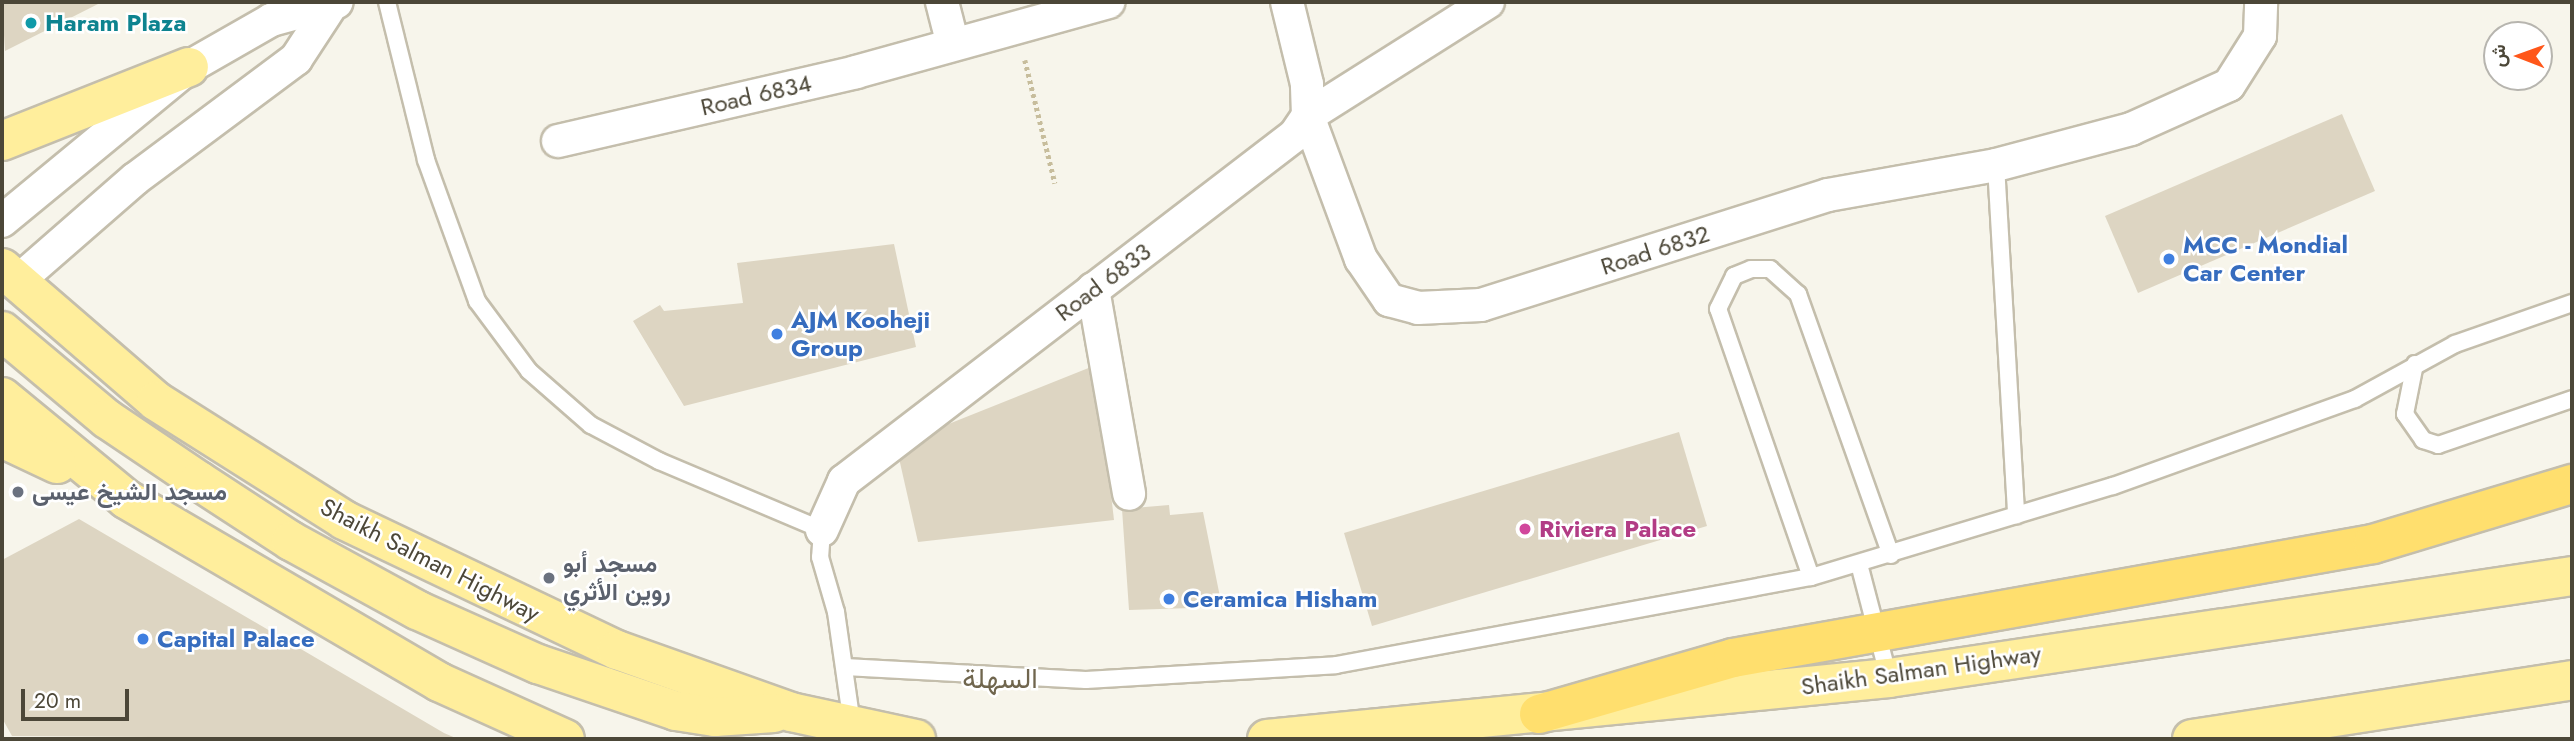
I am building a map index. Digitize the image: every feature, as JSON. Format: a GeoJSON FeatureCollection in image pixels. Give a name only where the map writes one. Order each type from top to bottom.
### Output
{"type":"FeatureCollection","features":[{"type":"Feature","properties":{"kind":"highway"},"geometry":{"type":"LineString","coordinates":[[1539,714],[1733,658],[2373,544],[2572,484]]}},
{"type":"Feature","properties":{"kind":"main road"},"geometry":{"type":"LineString","coordinates":[[2,141],[189,67]]}},
{"type":"Feature","properties":{"kind":"main road","name":"Shaikh Salman Highway"},"geometry":{"type":"LineString","coordinates":[[10,275],[156,401],[344,520],[617,650],[790,712],[853,730],[916,739]]}},
{"type":"Feature","properties":{"kind":"main road"},"geometry":{"type":"LineString","coordinates":[[2,331],[107,419],[198,481],[291,541],[429,615],[538,664],[676,711],[715,717],[790,712]]}},
{"type":"Feature","properties":{"kind":"main road"},"geometry":{"type":"LineString","coordinates":[[2,397],[125,499]]}},
{"type":"Feature","properties":{"kind":"main road"},"geometry":{"type":"LineString","coordinates":[[2,438],[125,499],[439,682],[565,739]]}},
{"type":"Feature","properties":{"kind":"main road","name":"Shaikh Salman Highway"},"geometry":{"type":"LineString","coordinates":[[1267,739],[1539,714],[1889,677],[2572,576]]}},
{"type":"Feature","properties":{"kind":"main road"},"geometry":{"type":"LineString","coordinates":[[2192,739],[2572,680]]}},
{"type":"Feature","properties":{"kind":"street"},"geometry":{"type":"LineString","coordinates":[[942,2],[953,41]]}},
{"type":"Feature","properties":{"kind":"street","name":"Road 6834"},"geometry":{"type":"LineString","coordinates":[[558,141],[856,72],[953,41],[1108,2]]}},
{"type":"Feature","properties":{"kind":"street"},"geometry":{"type":"LineString","coordinates":[[1287,2],[1307,84],[1308,116]]}},
{"type":"Feature","properties":{"kind":"street"},"geometry":{"type":"LineString","coordinates":[[1308,116],[1488,2]]}},
{"type":"Feature","properties":{"kind":"street","name":"Road 6832"},"geometry":{"type":"LineString","coordinates":[[1308,116],[1361,259],[1389,300],[1418,307],[1481,305],[1828,195],[1996,165],[2131,129],[2229,85],[2260,36],[2261,2]]}},
{"type":"Feature","properties":{"kind":"street"},"geometry":{"type":"LineString","coordinates":[[2,220],[189,67],[271,20],[333,3]]}},
{"type":"Feature","properties":{"kind":"street"},"geometry":{"type":"LineString","coordinates":[[10,275],[296,59],[333,3]]}},
{"type":"Feature","properties":{"kind":"street","name":"Road 6833"},"geometry":{"type":"LineString","coordinates":[[822,530],[844,481],[1278,150],[1308,116]]}},
{"type":"Feature","properties":{"kind":"street"},"geometry":{"type":"LineString","coordinates":[[1093,289],[1129,494]]}},
{"type":"Feature","properties":{"kind":"lane"},"geometry":{"type":"LineString","coordinates":[[387,2],[426,160],[477,301],[529,371],[591,425],[659,461],[822,530],[820,557],[845,667],[853,730]]}},
{"type":"Feature","properties":{"kind":"lane"},"geometry":{"type":"LineString","coordinates":[[1996,165],[2016,515]]}},
{"type":"Feature","properties":{"kind":"lane"},"geometry":{"type":"LineString","coordinates":[[1811,577],[1718,310],[1734,276],[1751,269],[1770,270],[1798,294],[1891,555]]}},
{"type":"Feature","properties":{"kind":"lane"},"geometry":{"type":"LineString","coordinates":[[845,667],[1086,680],[1336,665],[1811,577],[1891,555],[2016,515],[2354,399],[2415,364],[2572,303]]}},
{"type":"Feature","properties":{"kind":"lane"},"geometry":{"type":"LineString","coordinates":[[2415,364],[2405,414],[2417,435],[2438,445],[2572,399]]}},
{"type":"Feature","properties":{"kind":"lane"},"geometry":{"type":"LineString","coordinates":[[1858,564],[1889,677]]}},
{"type":"Feature","properties":{"kind":"path"},"geometry":{"type":"LineString","coordinates":[[1017,25],[1055,183]]}},
{"type":"Feature","properties":{"kind":"building","name":"Haram Plaza"},"geometry":{"type":"Polygon","coordinates":[[[2,2],[102,2],[5,51],[2,2]]]}},
{"type":"Feature","properties":{"kind":"building"},"geometry":{"type":"Polygon","coordinates":[[[2342,114],[2375,191],[2138,293],[2105,216],[2342,114]]]}},
{"type":"Feature","properties":{"kind":"building","name":"AJM Kooheji Group"},"geometry":{"type":"Polygon","coordinates":[[[894,244],[916,347],[684,406],[633,321],[660,305],[664,311],[743,303],[737,263],[894,244]]]}},
{"type":"Feature","properties":{"kind":"building","name":"AJM Kooheji Group"},"geometry":{"type":"Polygon","coordinates":[[[1096,365],[1114,520],[918,542],[896,445],[1096,365]]]}},
{"type":"Feature","properties":{"kind":"building","name":"Riviera Palace"},"geometry":{"type":"Polygon","coordinates":[[[1679,432],[1707,526],[1372,626],[1344,533],[1679,432]]]}},
{"type":"Feature","properties":{"kind":"building"},"geometry":{"type":"Polygon","coordinates":[[[1169,505],[1170,515],[1203,512],[1222,607],[1129,610],[1122,509],[1169,505]]]}},
{"type":"Feature","properties":{"kind":"building","name":"Capital Palace"},"geometry":{"type":"Polygon","coordinates":[[[79,519],[458,739],[12,736],[2,718],[2,560],[79,519]]]}},
{"type":"Feature","properties":{"kind":"place","name":"Haram Plaza"},"geometry":{"type":"Point","coordinates":[31,23]}},
{"type":"Feature","properties":{"kind":"place","name":"MCC - Mondial Car Center"},"geometry":{"type":"Point","coordinates":[2169,259]}},
{"type":"Feature","properties":{"kind":"place","name":"AJM Kooheji Group"},"geometry":{"type":"Point","coordinates":[777,334]}},
{"type":"Feature","properties":{"kind":"place","name":"مسجد الشيخ عيسى"},"geometry":{"type":"Point","coordinates":[18,492]}},
{"type":"Feature","properties":{"kind":"place","name":"Riviera Palace"},"geometry":{"type":"Point","coordinates":[1525,529]}},
{"type":"Feature","properties":{"kind":"place","name":"مسجد أبو روين الأثري"},"geometry":{"type":"Point","coordinates":[549,578]}},
{"type":"Feature","properties":{"kind":"place","name":"Ceramica Hisham"},"geometry":{"type":"Point","coordinates":[1169,599]}},
{"type":"Feature","properties":{"kind":"place","name":"Capital Palace"},"geometry":{"type":"Point","coordinates":[143,639]}},
{"type":"Feature","properties":{"kind":"district","name":"السهلة"},"geometry":{"type":"Point","coordinates":[1000,679]}}]}
